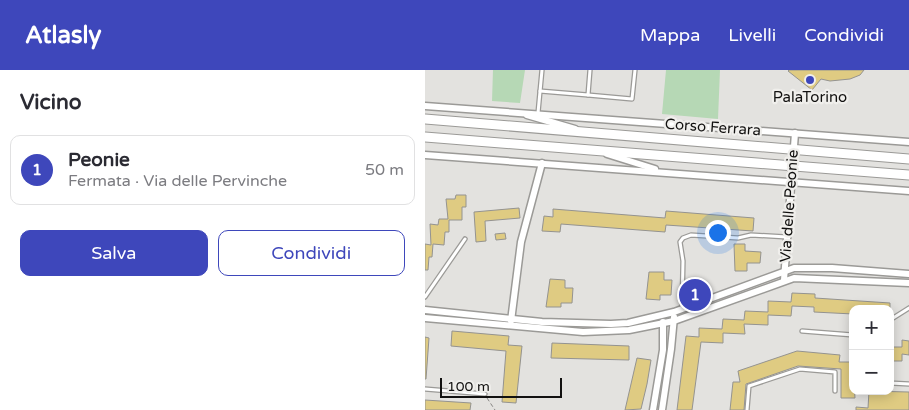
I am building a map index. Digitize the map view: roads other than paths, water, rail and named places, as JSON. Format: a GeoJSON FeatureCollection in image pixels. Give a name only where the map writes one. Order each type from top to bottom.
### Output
{"type":"FeatureCollection","features":[{"type":"Feature","properties":{"kind":"main road","name":"Corso Ferrara"},"geometry":{"type":"LineString","coordinates":[[425,119],[909,159]]}},
{"type":"Feature","properties":{"kind":"main road"},"geometry":{"type":"LineString","coordinates":[[425,137],[909,175]]}},
{"type":"Feature","properties":{"kind":"street","name":"Corso Ferrara"},"geometry":{"type":"LineString","coordinates":[[425,106],[909,142]]}},
{"type":"Feature","properties":{"kind":"street","name":"Corso Ferrara"},"geometry":{"type":"LineString","coordinates":[[516,112],[583,132]]}},
{"type":"Feature","properties":{"kind":"street","name":"Via delle Peonie"},"geometry":{"type":"LineString","coordinates":[[783,280],[795,133]]}},
{"type":"Feature","properties":{"kind":"street"},"geometry":{"type":"LineString","coordinates":[[594,150],[664,172]]}},
{"type":"Feature","properties":{"kind":"street"},"geometry":{"type":"LineString","coordinates":[[425,154],[909,191]]}},
{"type":"Feature","properties":{"kind":"street"},"geometry":{"type":"LineString","coordinates":[[511,322],[521,242],[542,163]]}},
{"type":"Feature","properties":{"kind":"street"},"geometry":{"type":"LineString","coordinates":[[542,325],[611,324],[663,316],[785,270],[802,267],[909,274]]}},
{"type":"Feature","properties":{"kind":"street"},"geometry":{"type":"LineString","coordinates":[[425,310],[511,322],[610,331],[674,321],[783,280],[803,277],[909,284]]}},
{"type":"Feature","properties":{"kind":"street"},"geometry":{"type":"LineString","coordinates":[[661,410],[674,321],[673,312]]}},
{"type":"Feature","properties":{"kind":"street"},"geometry":{"type":"LineString","coordinates":[[653,410],[663,350],[663,316]]}},
{"type":"Feature","properties":{"kind":"street"},"geometry":{"type":"LineString","coordinates":[[425,318],[511,322]]}},
{"type":"Feature","properties":{"kind":"lane"},"geometry":{"type":"LineString","coordinates":[[538,113],[542,70]]}},
{"type":"Feature","properties":{"kind":"lane"},"geometry":{"type":"LineString","coordinates":[[588,96],[590,70]]}},
{"type":"Feature","properties":{"kind":"lane"},"geometry":{"type":"LineString","coordinates":[[540,91],[631,99],[635,70]]}},
{"type":"Feature","properties":{"kind":"lane"},"geometry":{"type":"LineString","coordinates":[[682,310],[683,261],[680,242],[683,238],[691,235],[738,238],[751,235],[787,237]]}},
{"type":"Feature","properties":{"kind":"lane"},"geometry":{"type":"LineString","coordinates":[[425,297],[465,238]]}},
{"type":"Feature","properties":{"kind":"lane"},"geometry":{"type":"LineString","coordinates":[[894,317],[909,308]]}},
{"type":"Feature","properties":{"kind":"lane"},"geometry":{"type":"LineString","coordinates":[[802,331],[849,335]]}},
{"type":"Feature","properties":{"kind":"lane"},"geometry":{"type":"LineString","coordinates":[[747,410],[749,386],[800,369],[835,372],[835,391]]}},
{"type":"Feature","properties":{"kind":"lane"},"geometry":{"type":"LineString","coordinates":[[894,383],[909,384]]}},
{"type":"Feature","properties":{"kind":"lane"},"geometry":{"type":"LineString","coordinates":[[425,389],[485,394]]}},
{"type":"Feature","properties":{"kind":"place","name":"PalaTorino"},"geometry":{"type":"Point","coordinates":[810,80]}},
{"type":"Feature","properties":{"kind":"place","name":"Peonie"},"geometry":{"type":"Point","coordinates":[695,295]}}]}
